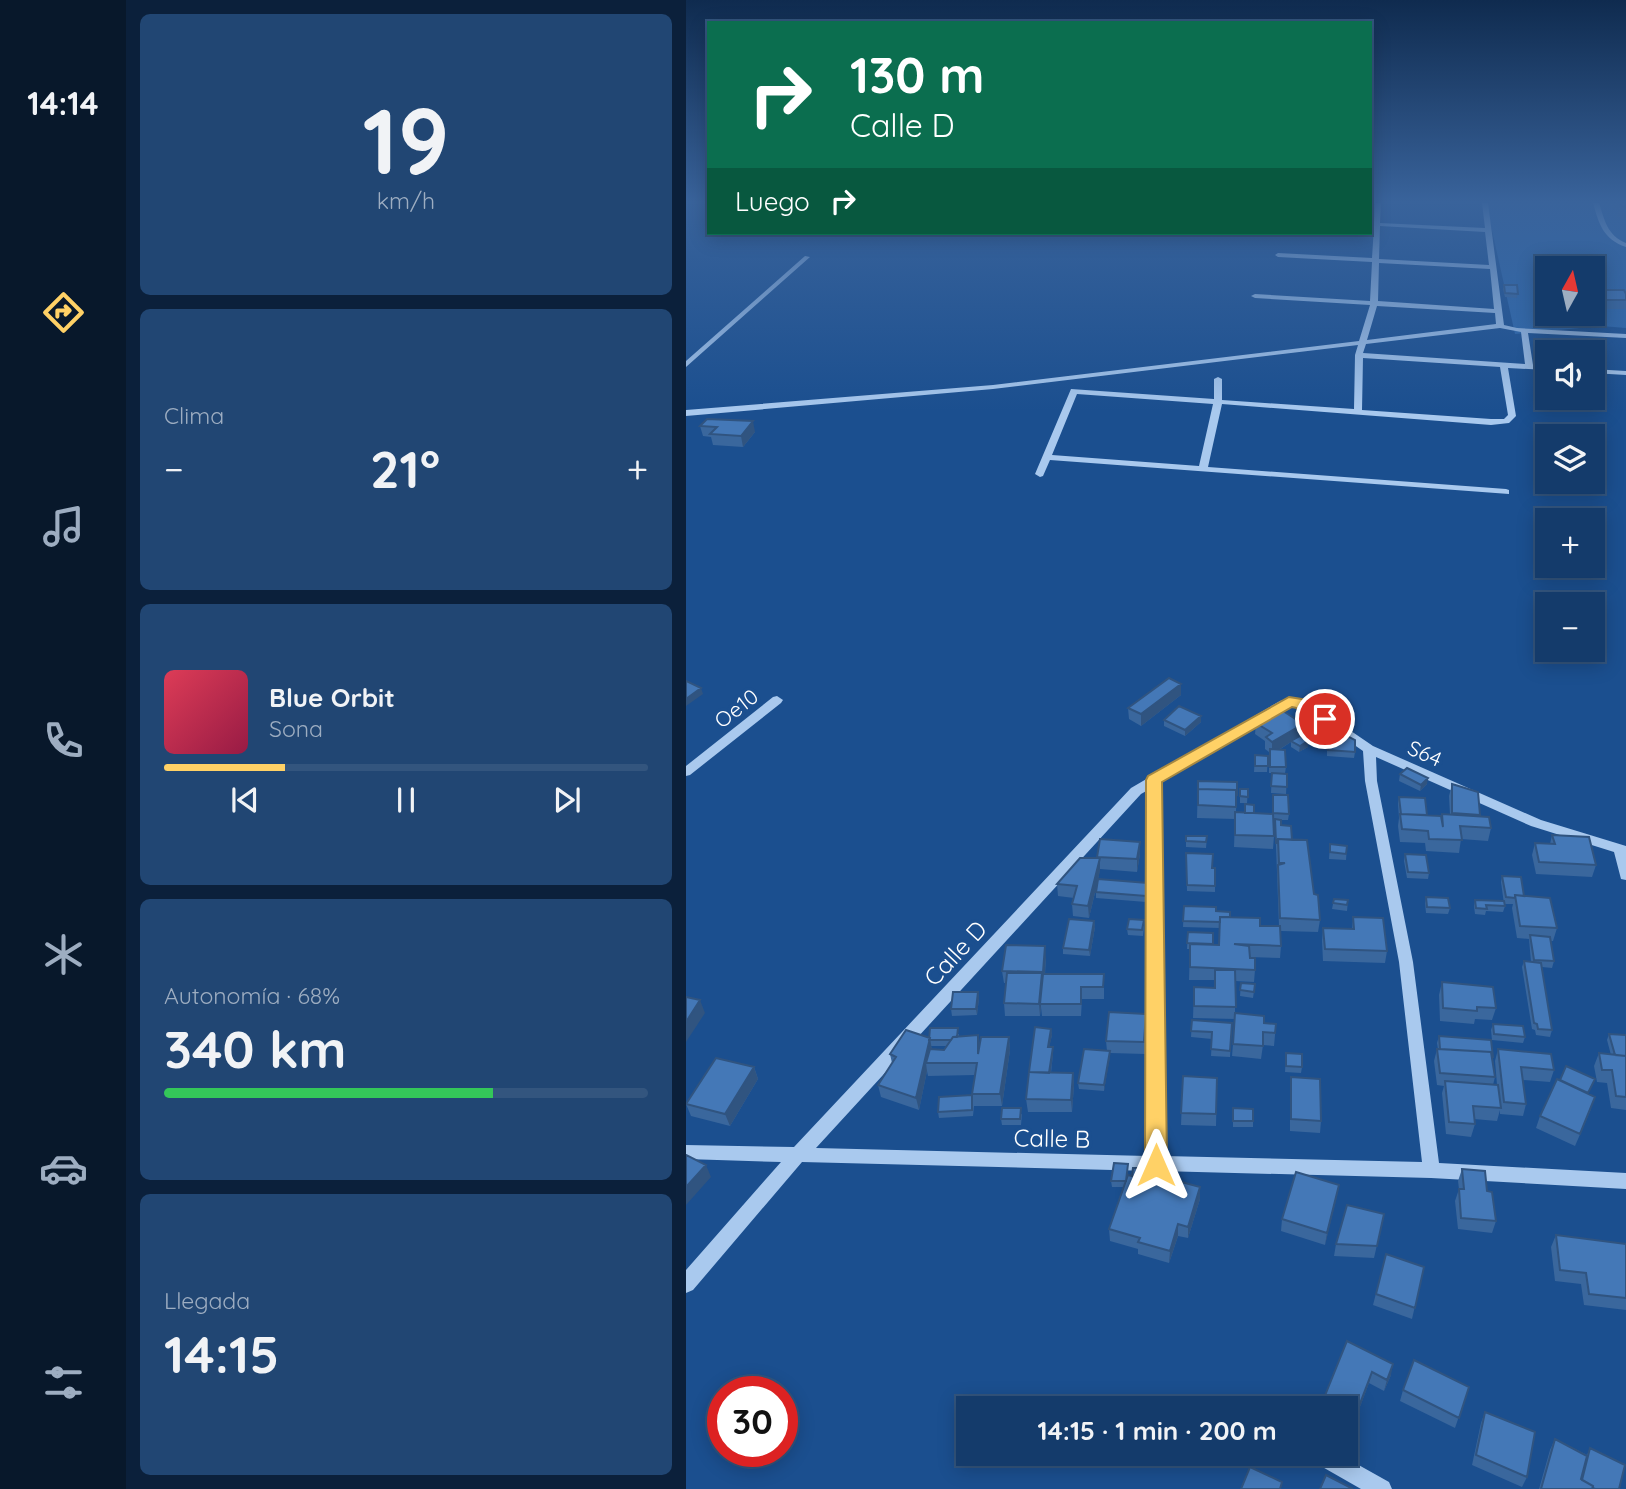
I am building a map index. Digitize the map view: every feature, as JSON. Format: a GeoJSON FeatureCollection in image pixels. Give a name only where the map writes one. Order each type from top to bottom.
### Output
{"type":"FeatureCollection","features":[{"type":"Feature","properties":{"kind":"street"},"geometry":{"type":"LineString","coordinates":[[686,365],[790,272]]}},
{"type":"Feature","properties":{"kind":"street"},"geometry":{"type":"LineString","coordinates":[[1358,413],[1359,355],[1374,303],[1375,272]]}},
{"type":"Feature","properties":{"kind":"street"},"geometry":{"type":"LineString","coordinates":[[1494,272],[1500,326]]}},
{"type":"Feature","properties":{"kind":"street"},"geometry":{"type":"LineString","coordinates":[[1255,296],[1499,311]]}},
{"type":"Feature","properties":{"kind":"street"},"geometry":{"type":"LineString","coordinates":[[686,413],[993,387],[1500,326],[1626,336]]}},
{"type":"Feature","properties":{"kind":"street"},"geometry":{"type":"LineString","coordinates":[[1524,330],[1530,367]]}},
{"type":"Feature","properties":{"kind":"street"},"geometry":{"type":"LineString","coordinates":[[1359,355],[1535,367]]}},
{"type":"Feature","properties":{"kind":"street"},"geometry":{"type":"LineString","coordinates":[[1504,365],[1511,416],[1506,421],[1491,422],[1074,391],[1047,457],[1506,492]]}},
{"type":"Feature","properties":{"kind":"street"},"geometry":{"type":"LineString","coordinates":[[1203,468],[1217,402],[1218,379]]}},
{"type":"Feature","properties":{"kind":"street","name":"Oe10"},"geometry":{"type":"LineString","coordinates":[[686,772],[776,700]]}},
{"type":"Feature","properties":{"kind":"street","name":"S64"},"geometry":{"type":"LineString","coordinates":[[1296,702],[1303,704],[1369,749],[1536,823],[1623,850]]}},
{"type":"Feature","properties":{"kind":"street","name":"Calle D"},"geometry":{"type":"LineString","coordinates":[[686,1284],[797,1156],[1136,791],[1284,704],[1296,702]]}},
{"type":"Feature","properties":{"kind":"street"},"geometry":{"type":"LineString","coordinates":[[1369,749],[1371,781],[1406,962],[1431,1170]]}},
{"type":"Feature","properties":{"kind":"street"},"geometry":{"type":"LineString","coordinates":[[1154,780],[1156,1165]]}},
{"type":"Feature","properties":{"kind":"street"},"geometry":{"type":"LineString","coordinates":[[1623,850],[1626,875]]}},
{"type":"Feature","properties":{"kind":"street","name":"Calle B"},"geometry":{"type":"LineString","coordinates":[[686,1152],[1431,1170],[1626,1181]]}},
{"type":"Feature","properties":{"kind":"street"},"geometry":{"type":"LineString","coordinates":[[1340,1466],[1382,1489]]}},
{"type":"Feature","properties":{"kind":"lane"},"geometry":{"type":"LineString","coordinates":[[1605,372],[1626,373]]}},
{"type":"Feature","properties":{"kind":"lane"},"geometry":{"type":"LineString","coordinates":[[1040,474],[1047,457]]}},
{"type":"Feature","properties":{"kind":"shaded area"},"geometry":{"type":"Polygon","coordinates":[[[1501,272],[1535,272],[1535,326],[1601,326],[1515,334],[1501,272]]]}},
{"type":"Feature","properties":{"kind":"shaded area"},"geometry":{"type":"Polygon","coordinates":[[[1605,272],[1626,272],[1626,328],[1601,326],[1605,326],[1605,272]]]}},
{"type":"Feature","properties":{"kind":"building"},"geometry":{"type":"Polygon","coordinates":[[[1504,285],[1517,285],[1518,294],[1505,293],[1504,285]]]}},
{"type":"Feature","properties":{"kind":"building"},"geometry":{"type":"Polygon","coordinates":[[[1605,290],[1624,290],[1626,300],[1605,300],[1605,290]]]}},
{"type":"Feature","properties":{"kind":"building"},"geometry":{"type":"Polygon","coordinates":[[[707,419],[753,421],[741,436],[710,434],[717,427],[700,426],[707,419]]]}},
{"type":"Feature","properties":{"kind":"building"},"geometry":{"type":"Polygon","coordinates":[[[1169,678],[1181,684],[1141,714],[1128,708],[1169,678]]]}},
{"type":"Feature","properties":{"kind":"building"},"geometry":{"type":"Polygon","coordinates":[[[686,681],[701,688],[686,699],[686,681]]]}},
{"type":"Feature","properties":{"kind":"building"},"geometry":{"type":"Polygon","coordinates":[[[1179,706],[1201,716],[1185,730],[1164,720],[1179,706]]]}},
{"type":"Feature","properties":{"kind":"building"},"geometry":{"type":"Polygon","coordinates":[[[1280,709],[1303,724],[1272,742],[1266,737],[1272,733],[1256,723],[1280,709]]]}},
{"type":"Feature","properties":{"kind":"building"},"geometry":{"type":"Polygon","coordinates":[[[1330,727],[1355,740],[1355,752],[1328,750],[1328,741],[1319,737],[1330,727]]]}},
{"type":"Feature","properties":{"kind":"building"},"geometry":{"type":"Polygon","coordinates":[[[1300,736],[1308,741],[1300,746],[1291,741],[1300,736]]]}},
{"type":"Feature","properties":{"kind":"building"},"geometry":{"type":"Polygon","coordinates":[[[1270,749],[1285,750],[1286,767],[1270,767],[1270,749]]]}},
{"type":"Feature","properties":{"kind":"building"},"geometry":{"type":"Polygon","coordinates":[[[1255,755],[1268,756],[1268,766],[1255,766],[1255,755]]]}},
{"type":"Feature","properties":{"kind":"building"},"geometry":{"type":"Polygon","coordinates":[[[1407,768],[1428,778],[1421,785],[1400,774],[1407,768]]]}},
{"type":"Feature","properties":{"kind":"building"},"geometry":{"type":"Polygon","coordinates":[[[1272,773],[1287,774],[1287,787],[1271,786],[1272,773]]]}},
{"type":"Feature","properties":{"kind":"building"},"geometry":{"type":"Polygon","coordinates":[[[1198,781],[1237,782],[1237,795],[1236,790],[1198,789],[1198,781]]]}},
{"type":"Feature","properties":{"kind":"building"},"geometry":{"type":"Polygon","coordinates":[[[1452,784],[1478,792],[1480,815],[1452,813],[1452,784]]]}},
{"type":"Feature","properties":{"kind":"building"},"geometry":{"type":"Polygon","coordinates":[[[1198,789],[1236,790],[1236,807],[1198,805],[1198,789]]]}},
{"type":"Feature","properties":{"kind":"building"},"geometry":{"type":"Polygon","coordinates":[[[1240,789],[1248,789],[1248,797],[1240,796],[1240,789]]]}},
{"type":"Feature","properties":{"kind":"building"},"geometry":{"type":"Polygon","coordinates":[[[1273,795],[1288,795],[1289,814],[1273,813],[1273,795]]]}},
{"type":"Feature","properties":{"kind":"building"},"geometry":{"type":"Polygon","coordinates":[[[1399,797],[1425,798],[1427,815],[1401,814],[1399,797]]]}},
{"type":"Feature","properties":{"kind":"building"},"geometry":{"type":"Polygon","coordinates":[[[1245,804],[1254,805],[1254,813],[1245,813],[1245,804]]]}},
{"type":"Feature","properties":{"kind":"building"},"geometry":{"type":"Polygon","coordinates":[[[1235,812],[1273,814],[1274,836],[1235,835],[1235,812]]]}},
{"type":"Feature","properties":{"kind":"building"},"geometry":{"type":"Polygon","coordinates":[[[1400,814],[1441,816],[1443,827],[1442,814],[1489,817],[1491,828],[1460,826],[1462,840],[1429,839],[1428,831],[1402,829],[1400,814]]]}},
{"type":"Feature","properties":{"kind":"building"},"geometry":{"type":"Polygon","coordinates":[[[1275,819],[1281,820],[1281,825],[1291,826],[1292,840],[1278,839],[1276,843],[1275,819]]]}},
{"type":"Feature","properties":{"kind":"building"},"geometry":{"type":"Polygon","coordinates":[[[1552,835],[1589,837],[1596,865],[1539,862],[1535,843],[1555,844],[1552,835]]]}},
{"type":"Feature","properties":{"kind":"building"},"geometry":{"type":"Polygon","coordinates":[[[1186,836],[1207,836],[1206,842],[1186,841],[1186,836]]]}},
{"type":"Feature","properties":{"kind":"building"},"geometry":{"type":"Polygon","coordinates":[[[1100,839],[1140,842],[1137,859],[1097,857],[1100,839]]]}},
{"type":"Feature","properties":{"kind":"building"},"geometry":{"type":"Polygon","coordinates":[[[1278,839],[1307,840],[1320,920],[1280,918],[1278,865],[1285,863],[1279,863],[1278,839]]]}},
{"type":"Feature","properties":{"kind":"building"},"geometry":{"type":"Polygon","coordinates":[[[1330,844],[1347,846],[1346,854],[1330,852],[1330,844]]]}},
{"type":"Feature","properties":{"kind":"building"},"geometry":{"type":"Polygon","coordinates":[[[1186,853],[1213,854],[1215,886],[1187,885],[1186,853]]]}},
{"type":"Feature","properties":{"kind":"building"},"geometry":{"type":"Polygon","coordinates":[[[1405,854],[1426,855],[1429,873],[1408,872],[1405,854]]]}},
{"type":"Feature","properties":{"kind":"building"},"geometry":{"type":"Polygon","coordinates":[[[1080,858],[1100,858],[1088,906],[1072,904],[1077,886],[1057,884],[1080,858]]]}},
{"type":"Feature","properties":{"kind":"building"},"geometry":{"type":"Polygon","coordinates":[[[1502,876],[1521,877],[1524,896],[1506,897],[1502,876]]]}},
{"type":"Feature","properties":{"kind":"building"},"geometry":{"type":"Polygon","coordinates":[[[1098,879],[1148,883],[1146,896],[1096,892],[1098,879]]]}},
{"type":"Feature","properties":{"kind":"building"},"geometry":{"type":"Polygon","coordinates":[[[1515,895],[1550,898],[1557,928],[1520,926],[1515,895]]]}},
{"type":"Feature","properties":{"kind":"building"},"geometry":{"type":"Polygon","coordinates":[[[1426,897],[1448,898],[1450,908],[1427,907],[1426,897]]]}},
{"type":"Feature","properties":{"kind":"building"},"geometry":{"type":"Polygon","coordinates":[[[1334,899],[1348,900],[1347,905],[1333,903],[1334,899]]]}},
{"type":"Feature","properties":{"kind":"building"},"geometry":{"type":"Polygon","coordinates":[[[1475,900],[1504,901],[1505,906],[1486,905],[1487,909],[1476,908],[1475,900]]]}},
{"type":"Feature","properties":{"kind":"building"},"geometry":{"type":"Polygon","coordinates":[[[1184,906],[1216,907],[1216,911],[1230,912],[1230,917],[1220,917],[1220,922],[1183,921],[1184,906]]]}},
{"type":"Feature","properties":{"kind":"building"},"geometry":{"type":"Polygon","coordinates":[[[1220,917],[1260,918],[1260,926],[1280,926],[1281,946],[1234,944],[1249,946],[1250,958],[1255,958],[1255,970],[1190,967],[1190,944],[1219,945],[1220,917]]]}},
{"type":"Feature","properties":{"kind":"building"},"geometry":{"type":"Polygon","coordinates":[[[1353,917],[1383,918],[1387,951],[1325,949],[1323,928],[1354,929],[1353,917]]]}},
{"type":"Feature","properties":{"kind":"building"},"geometry":{"type":"Polygon","coordinates":[[[1069,919],[1094,921],[1089,950],[1063,948],[1069,919]]]}},
{"type":"Feature","properties":{"kind":"building"},"geometry":{"type":"Polygon","coordinates":[[[1129,919],[1144,920],[1142,930],[1127,929],[1129,919]]]}},
{"type":"Feature","properties":{"kind":"building"},"geometry":{"type":"Polygon","coordinates":[[[1188,932],[1213,933],[1213,944],[1187,943],[1188,932]]]}},
{"type":"Feature","properties":{"kind":"building"},"geometry":{"type":"Polygon","coordinates":[[[1530,935],[1550,937],[1554,961],[1534,960],[1530,935]]]}},
{"type":"Feature","properties":{"kind":"building"},"geometry":{"type":"Polygon","coordinates":[[[1006,945],[1045,946],[1043,972],[1002,971],[1006,945]]]}},
{"type":"Feature","properties":{"kind":"building"},"geometry":{"type":"Polygon","coordinates":[[[1524,961],[1541,963],[1552,1030],[1538,1029],[1534,1023],[1524,961]]]}},
{"type":"Feature","properties":{"kind":"building"},"geometry":{"type":"Polygon","coordinates":[[[1215,970],[1235,970],[1236,1007],[1194,1006],[1194,987],[1215,988],[1215,970]]]}},
{"type":"Feature","properties":{"kind":"building"},"geometry":{"type":"Polygon","coordinates":[[[1007,973],[1042,973],[1039,1004],[1004,1003],[1007,973]]]}},
{"type":"Feature","properties":{"kind":"building"},"geometry":{"type":"Polygon","coordinates":[[[1043,974],[1104,974],[1103,987],[1081,987],[1081,1004],[1040,1004],[1043,974]]]}},
{"type":"Feature","properties":{"kind":"building"},"geometry":{"type":"Polygon","coordinates":[[[1442,982],[1493,987],[1496,1008],[1477,1007],[1477,1011],[1443,1008],[1442,982]]]}},
{"type":"Feature","properties":{"kind":"building"},"geometry":{"type":"Polygon","coordinates":[[[1241,983],[1255,984],[1254,992],[1240,990],[1241,983]]]}},
{"type":"Feature","properties":{"kind":"building"},"geometry":{"type":"Polygon","coordinates":[[[953,992],[978,992],[976,1009],[951,1009],[953,992]]]}},
{"type":"Feature","properties":{"kind":"building"},"geometry":{"type":"Polygon","coordinates":[[[686,997],[700,1000],[686,1022],[686,997]]]}},
{"type":"Feature","properties":{"kind":"building"},"geometry":{"type":"Polygon","coordinates":[[[1109,1012],[1146,1014],[1144,1042],[1106,1041],[1109,1012]]]}},
{"type":"Feature","properties":{"kind":"building"},"geometry":{"type":"Polygon","coordinates":[[[1235,1013],[1264,1016],[1264,1023],[1276,1024],[1275,1033],[1263,1032],[1263,1046],[1233,1044],[1235,1013]]]}},
{"type":"Feature","properties":{"kind":"building"},"geometry":{"type":"Polygon","coordinates":[[[1192,1020],[1232,1023],[1230,1051],[1211,1049],[1212,1032],[1191,1031],[1192,1020]]]}},
{"type":"Feature","properties":{"kind":"building"},"geometry":{"type":"Polygon","coordinates":[[[1493,1024],[1523,1026],[1525,1037],[1494,1034],[1493,1024]]]}},
{"type":"Feature","properties":{"kind":"building"},"geometry":{"type":"Polygon","coordinates":[[[1035,1027],[1051,1029],[1048,1047],[1053,1047],[1049,1073],[1029,1072],[1035,1027]]]}},
{"type":"Feature","properties":{"kind":"building"},"geometry":{"type":"Polygon","coordinates":[[[930,1028],[958,1028],[957,1037],[951,1040],[929,1040],[930,1028]]]}},
{"type":"Feature","properties":{"kind":"building"},"geometry":{"type":"Polygon","coordinates":[[[906,1030],[930,1038],[916,1098],[878,1085],[896,1057],[890,1054],[906,1030]]]}},
{"type":"Feature","properties":{"kind":"building"},"geometry":{"type":"Polygon","coordinates":[[[1609,1034],[1626,1035],[1626,1056],[1615,1055],[1609,1034]]]}},
{"type":"Feature","properties":{"kind":"building"},"geometry":{"type":"Polygon","coordinates":[[[978,1035],[978,1054],[981,1037],[1009,1037],[1000,1094],[972,1094],[977,1063],[926,1063],[930,1049],[944,1050],[953,1037],[978,1035]]]}},
{"type":"Feature","properties":{"kind":"building"},"geometry":{"type":"Polygon","coordinates":[[[1439,1036],[1491,1040],[1493,1057],[1491,1052],[1440,1049],[1439,1036]]]}},
{"type":"Feature","properties":{"kind":"building"},"geometry":{"type":"Polygon","coordinates":[[[1084,1049],[1110,1051],[1104,1085],[1078,1083],[1084,1049]]]}},
{"type":"Feature","properties":{"kind":"building"},"geometry":{"type":"Polygon","coordinates":[[[1437,1049],[1491,1052],[1495,1077],[1440,1073],[1437,1049]]]}},
{"type":"Feature","properties":{"kind":"building"},"geometry":{"type":"Polygon","coordinates":[[[1498,1049],[1551,1054],[1554,1070],[1521,1067],[1526,1104],[1504,1102],[1498,1049]]]}},
{"type":"Feature","properties":{"kind":"building"},"geometry":{"type":"Polygon","coordinates":[[[1286,1053],[1302,1054],[1302,1067],[1286,1066],[1286,1053]]]}},
{"type":"Feature","properties":{"kind":"building"},"geometry":{"type":"Polygon","coordinates":[[[1599,1053],[1626,1056],[1626,1097],[1616,1096],[1612,1070],[1602,1070],[1599,1053]]]}},
{"type":"Feature","properties":{"kind":"building"},"geometry":{"type":"Polygon","coordinates":[[[716,1058],[754,1067],[725,1114],[686,1104],[716,1058]]]}},
{"type":"Feature","properties":{"kind":"building"},"geometry":{"type":"Polygon","coordinates":[[[1566,1066],[1595,1079],[1588,1093],[1560,1080],[1566,1066]]]}},
{"type":"Feature","properties":{"kind":"building"},"geometry":{"type":"Polygon","coordinates":[[[1029,1072],[1073,1073],[1071,1100],[1026,1099],[1029,1072]]]}},
{"type":"Feature","properties":{"kind":"building"},"geometry":{"type":"Polygon","coordinates":[[[1183,1076],[1217,1078],[1216,1114],[1181,1113],[1183,1076]]]}},
{"type":"Feature","properties":{"kind":"building"},"geometry":{"type":"Polygon","coordinates":[[[1291,1077],[1320,1079],[1321,1121],[1291,1119],[1291,1077]]]}},
{"type":"Feature","properties":{"kind":"building"},"geometry":{"type":"Polygon","coordinates":[[[1557,1079],[1595,1097],[1580,1134],[1540,1116],[1557,1079]]]}},
{"type":"Feature","properties":{"kind":"building"},"geometry":{"type":"Polygon","coordinates":[[[1445,1081],[1498,1085],[1501,1108],[1473,1106],[1475,1124],[1449,1122],[1445,1081]]]}},
{"type":"Feature","properties":{"kind":"building"},"geometry":{"type":"Polygon","coordinates":[[[972,1095],[972,1110],[938,1112],[939,1097],[972,1095]]]}},
{"type":"Feature","properties":{"kind":"building"},"geometry":{"type":"Polygon","coordinates":[[[1002,1108],[1021,1108],[1020,1119],[1001,1119],[1002,1108]]]}},
{"type":"Feature","properties":{"kind":"building"},"geometry":{"type":"Polygon","coordinates":[[[1233,1108],[1253,1109],[1253,1121],[1233,1121],[1233,1108]]]}},
{"type":"Feature","properties":{"kind":"building"},"geometry":{"type":"Polygon","coordinates":[[[686,1155],[706,1165],[686,1187],[686,1155]]]}},
{"type":"Feature","properties":{"kind":"building"},"geometry":{"type":"Polygon","coordinates":[[[1114,1163],[1128,1164],[1126,1181],[1111,1181],[1114,1163]]]}},
{"type":"Feature","properties":{"kind":"building"},"geometry":{"type":"Polygon","coordinates":[[[1133,1168],[1149,1168],[1148,1179],[1132,1176],[1133,1168]]]}},
{"type":"Feature","properties":{"kind":"building"},"geometry":{"type":"Polygon","coordinates":[[[1462,1169],[1485,1171],[1487,1191],[1492,1192],[1496,1221],[1461,1218],[1459,1189],[1464,1189],[1462,1169]]]}},
{"type":"Feature","properties":{"kind":"building"},"geometry":{"type":"Polygon","coordinates":[[[1296,1172],[1339,1185],[1327,1233],[1282,1219],[1296,1172]]]}},
{"type":"Feature","properties":{"kind":"building"},"geometry":{"type":"Polygon","coordinates":[[[1128,1175],[1157,1183],[1159,1176],[1200,1187],[1188,1227],[1178,1224],[1170,1251],[1138,1242],[1140,1238],[1109,1229],[1128,1175]]]}},
{"type":"Feature","properties":{"kind":"building"},"geometry":{"type":"Polygon","coordinates":[[[1347,1205],[1384,1214],[1377,1246],[1336,1244],[1347,1205]]]}},
{"type":"Feature","properties":{"kind":"building"},"geometry":{"type":"Polygon","coordinates":[[[1556,1235],[1626,1244],[1626,1298],[1589,1294],[1586,1273],[1560,1270],[1556,1235]]]}},
{"type":"Feature","properties":{"kind":"building"},"geometry":{"type":"Polygon","coordinates":[[[1386,1254],[1424,1267],[1415,1308],[1376,1294],[1386,1254]]]}},
{"type":"Feature","properties":{"kind":"building"},"geometry":{"type":"Polygon","coordinates":[[[1347,1341],[1393,1364],[1387,1380],[1372,1372],[1358,1409],[1358,1396],[1325,1396],[1347,1341]]]}},
{"type":"Feature","properties":{"kind":"building"},"geometry":{"type":"Polygon","coordinates":[[[1414,1360],[1469,1387],[1459,1418],[1403,1390],[1414,1360]]]}},
{"type":"Feature","properties":{"kind":"building"},"geometry":{"type":"Polygon","coordinates":[[[1485,1412],[1535,1432],[1527,1477],[1476,1455],[1485,1412]]]}},
{"type":"Feature","properties":{"kind":"building"},"geometry":{"type":"Polygon","coordinates":[[[1555,1439],[1587,1456],[1581,1479],[1593,1486],[1592,1489],[1541,1489],[1555,1439]]]}},
{"type":"Feature","properties":{"kind":"building"},"geometry":{"type":"Polygon","coordinates":[[[1590,1448],[1625,1465],[1619,1489],[1595,1489],[1582,1480],[1590,1448]]]}},
{"type":"Feature","properties":{"kind":"building"},"geometry":{"type":"Polygon","coordinates":[[[1250,1467],[1282,1482],[1280,1489],[1241,1489],[1250,1467]]]}},
{"type":"Feature","properties":{"kind":"building"},"geometry":{"type":"Polygon","coordinates":[[[1326,1475],[1353,1489],[1320,1489],[1326,1475]]]}},
{"type":"Feature","properties":{"kind":"route"},"geometry":{"type":"LineString","coordinates":[[1156,1165],[1154,780],[1201,750],[1289,702],[1303,704],[1325,719]]}}]}
